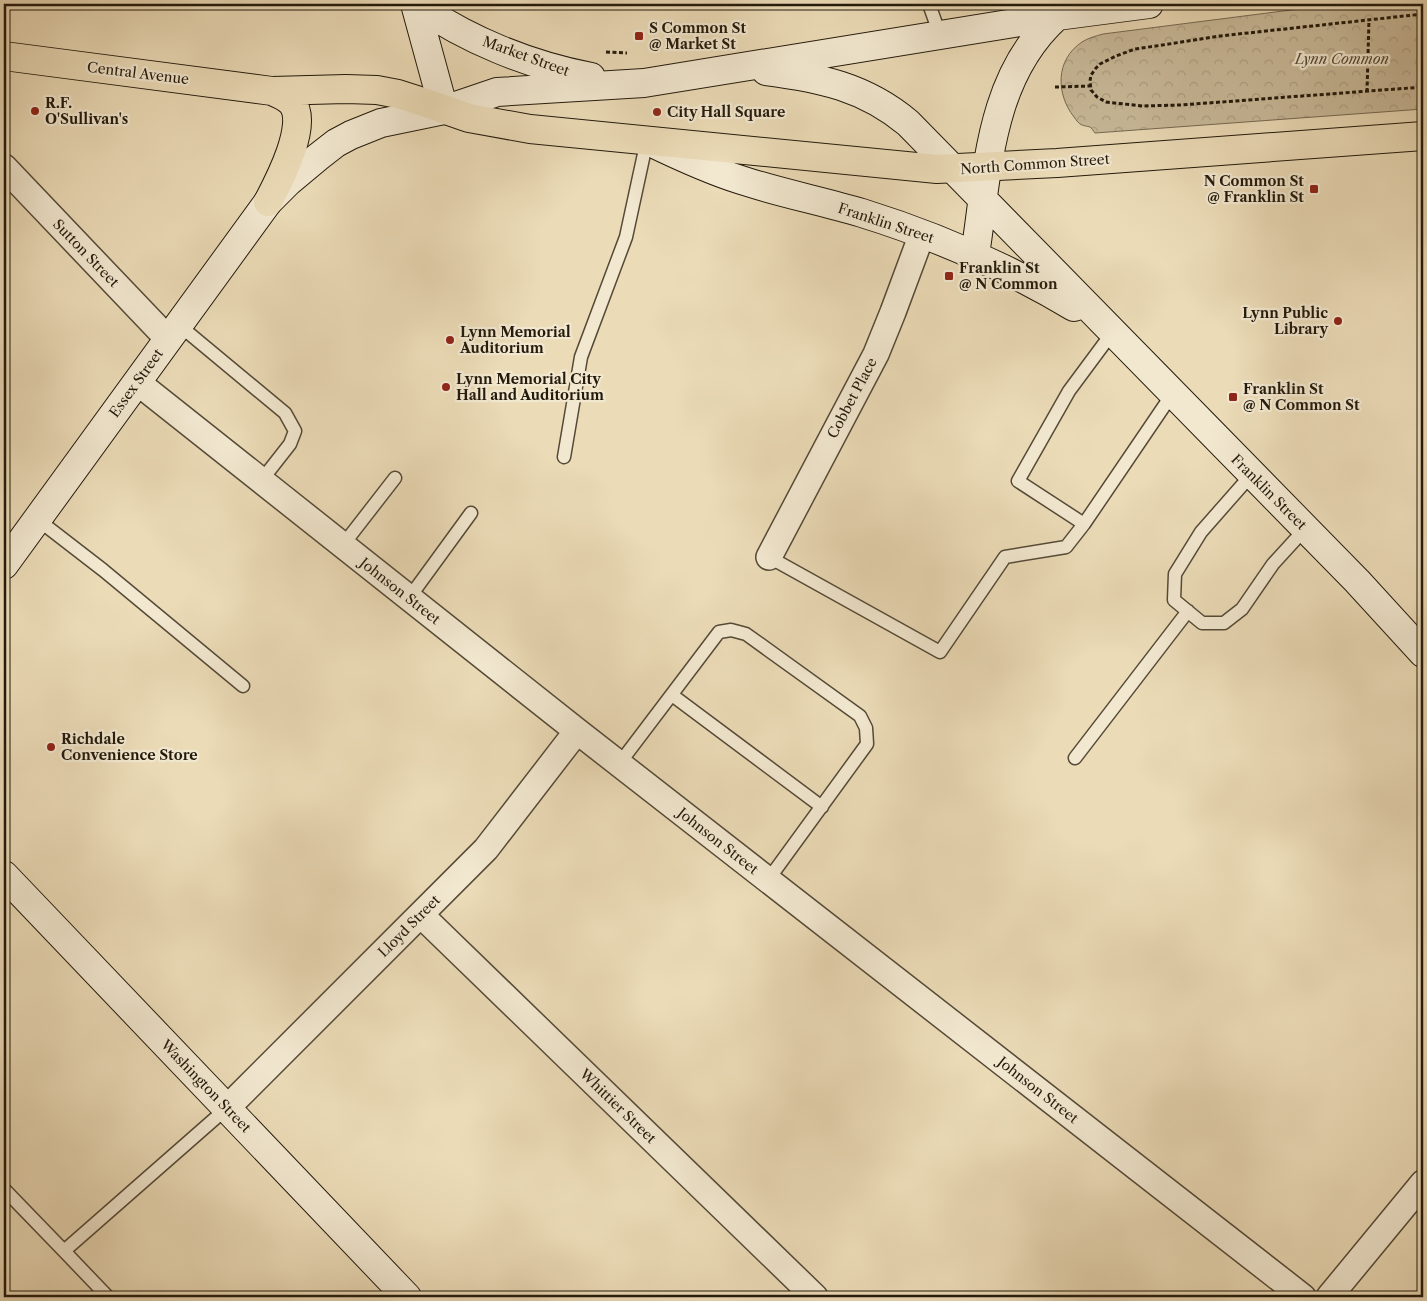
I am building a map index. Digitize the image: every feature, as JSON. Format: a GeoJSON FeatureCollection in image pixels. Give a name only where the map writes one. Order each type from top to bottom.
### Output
{"type":"FeatureCollection","features":[{"type":"Feature","properties":{"kind":"main road","name":"Market Street"},"geometry":{"type":"LineString","coordinates":[[416,4],[433,16],[470,36],[537,63],[600,79],[644,83]]}},
{"type":"Feature","properties":{"kind":"main road","name":"Market Street"},"geometry":{"type":"LineString","coordinates":[[416,4],[444,110]]}},
{"type":"Feature","properties":{"kind":"main road"},"geometry":{"type":"LineString","coordinates":[[268,202],[301,170],[336,143],[366,128],[444,110],[497,92],[644,83],[940,35],[1055,10],[1149,4]]}},
{"type":"Feature","properties":{"kind":"main road"},"geometry":{"type":"LineString","coordinates":[[975,255],[990,150],[997,116],[1013,76],[1029,46],[1055,10]]}},
{"type":"Feature","properties":{"kind":"main road","name":"Central Avenue"},"geometry":{"type":"LineString","coordinates":[[4,56],[272,91]]}},
{"type":"Feature","properties":{"kind":"main road","name":"Franklin Street"},"geometry":{"type":"LineString","coordinates":[[727,70],[764,71],[805,76],[840,85],[885,105],[908,123],[1357,581],[1423,653]]}},
{"type":"Feature","properties":{"kind":"main road"},"geometry":{"type":"LineString","coordinates":[[272,91],[377,90],[398,94],[469,118],[521,128],[647,140]]}},
{"type":"Feature","properties":{"kind":"main road"},"geometry":{"type":"LineString","coordinates":[[268,202],[283,171],[297,126],[296,111],[292,103],[280,94],[272,91]]}},
{"type":"Feature","properties":{"kind":"main road","name":"North Common Street"},"geometry":{"type":"LineString","coordinates":[[647,140],[902,167],[953,169],[1423,136]]}},
{"type":"Feature","properties":{"kind":"main road","name":"Franklin Street"},"geometry":{"type":"LineString","coordinates":[[647,140],[714,171],[863,214],[922,234],[975,255],[1047,291],[1112,333]]}},
{"type":"Feature","properties":{"kind":"main road","name":"Essex Street"},"geometry":{"type":"LineString","coordinates":[[4,565],[268,202]]}},
{"type":"Feature","properties":{"kind":"main road","name":"Washington Street"},"geometry":{"type":"LineString","coordinates":[[4,875],[407,1297]]}},
{"type":"Feature","properties":{"kind":"street","name":"Sutton Street"},"geometry":{"type":"LineString","coordinates":[[10,177],[174,332]]}},
{"type":"Feature","properties":{"kind":"street","name":"Cobbet Place"},"geometry":{"type":"LineString","coordinates":[[769,557],[876,354],[922,234]]}},
{"type":"Feature","properties":{"kind":"street","name":"Johnson Street"},"geometry":{"type":"LineString","coordinates":[[137,382],[577,731],[1303,1297]]}},
{"type":"Feature","properties":{"kind":"street","name":"Lloyd Street"},"geometry":{"type":"LineString","coordinates":[[227,1108],[486,849],[577,731]]}},
{"type":"Feature","properties":{"kind":"street","name":"Whittier Street"},"geometry":{"type":"LineString","coordinates":[[421,915],[815,1297]]}},
{"type":"Feature","properties":{"kind":"street"},"geometry":{"type":"LineString","coordinates":[[1329,1297],[1423,1183]]}},
{"type":"Feature","properties":{"kind":"lane"},"geometry":{"type":"LineString","coordinates":[[929,4],[940,35]]}},
{"type":"Feature","properties":{"kind":"lane"},"geometry":{"type":"LineString","coordinates":[[564,457],[581,357],[626,237],[647,140]]}},
{"type":"Feature","properties":{"kind":"lane"},"geometry":{"type":"LineString","coordinates":[[174,332],[285,414],[295,431],[290,444],[262,481]]}},
{"type":"Feature","properties":{"kind":"lane"},"geometry":{"type":"LineString","coordinates":[[1084,524],[1018,480],[1069,391],[1112,333]]}},
{"type":"Feature","properties":{"kind":"lane"},"geometry":{"type":"LineString","coordinates":[[769,557],[940,652],[1005,556],[1066,547],[1084,524],[1173,394]]}},
{"type":"Feature","properties":{"kind":"lane"},"geometry":{"type":"LineString","coordinates":[[1252,474],[1201,532],[1175,574],[1174,600],[1202,623],[1224,622],[1242,609],[1273,564],[1305,529]]}},
{"type":"Feature","properties":{"kind":"lane"},"geometry":{"type":"LineString","coordinates":[[343,546],[394,478]]}},
{"type":"Feature","properties":{"kind":"lane"},"geometry":{"type":"LineString","coordinates":[[409,598],[471,513]]}},
{"type":"Feature","properties":{"kind":"lane"},"geometry":{"type":"LineString","coordinates":[[37,519],[103,570],[243,686]]}},
{"type":"Feature","properties":{"kind":"lane"},"geometry":{"type":"LineString","coordinates":[[1075,758],[1188,611]]}},
{"type":"Feature","properties":{"kind":"lane"},"geometry":{"type":"LineString","coordinates":[[620,764],[719,632],[731,630],[746,634],[860,716],[866,728],[867,744],[768,880]]}},
{"type":"Feature","properties":{"kind":"lane"},"geometry":{"type":"LineString","coordinates":[[672,695],[822,807]]}},
{"type":"Feature","properties":{"kind":"lane"},"geometry":{"type":"LineString","coordinates":[[64,1251],[227,1108]]}},
{"type":"Feature","properties":{"kind":"lane"},"geometry":{"type":"LineString","coordinates":[[4,1190],[108,1297]]}},
{"type":"Feature","properties":{"kind":"path"},"geometry":{"type":"LineString","coordinates":[[1423,14],[1220,36],[1135,50],[1100,64],[1091,75],[1090,86],[1094,94],[1106,102],[1142,106],[1423,87]]}},
{"type":"Feature","properties":{"kind":"path"},"geometry":{"type":"LineString","coordinates":[[1367,92],[1368,19]]}},
{"type":"Feature","properties":{"kind":"path"},"geometry":{"type":"LineString","coordinates":[[600,51],[628,53]]}},
{"type":"Feature","properties":{"kind":"path"},"geometry":{"type":"LineString","coordinates":[[1055,87],[1090,86]]}},
{"type":"Feature","properties":{"kind":"green space","name":"Lynn Common"},"geometry":{"type":"Polygon","coordinates":[[[1338,4],[1423,4],[1423,109],[1095,133],[1090,127],[1078,122],[1068,108],[1064,98],[1061,78],[1067,58],[1073,49],[1092,37],[1103,34],[1338,4]]]}},
{"type":"Feature","properties":{"kind":"place","name":"S Common St @ Market St"},"geometry":{"type":"Point","coordinates":[639,36]}},
{"type":"Feature","properties":{"kind":"place","name":"R.F. O'Sullivan's"},"geometry":{"type":"Point","coordinates":[35,111]}},
{"type":"Feature","properties":{"kind":"place","name":"City Hall Square"},"geometry":{"type":"Point","coordinates":[657,112]}},
{"type":"Feature","properties":{"kind":"place","name":"N Common St @ Franklin St"},"geometry":{"type":"Point","coordinates":[1314,189]}},
{"type":"Feature","properties":{"kind":"place","name":"Franklin St @ N Common"},"geometry":{"type":"Point","coordinates":[949,276]}},
{"type":"Feature","properties":{"kind":"place","name":"Lynn Public Library"},"geometry":{"type":"Point","coordinates":[1338,321]}},
{"type":"Feature","properties":{"kind":"place","name":"Lynn Memorial Auditorium"},"geometry":{"type":"Point","coordinates":[450,340]}},
{"type":"Feature","properties":{"kind":"place","name":"Lynn Memorial City Hall and Auditorium"},"geometry":{"type":"Point","coordinates":[446,387]}},
{"type":"Feature","properties":{"kind":"place","name":"Franklin St @ N Common St"},"geometry":{"type":"Point","coordinates":[1233,397]}},
{"type":"Feature","properties":{"kind":"place","name":"Richdale Convenience Store"},"geometry":{"type":"Point","coordinates":[51,747]}}]}
